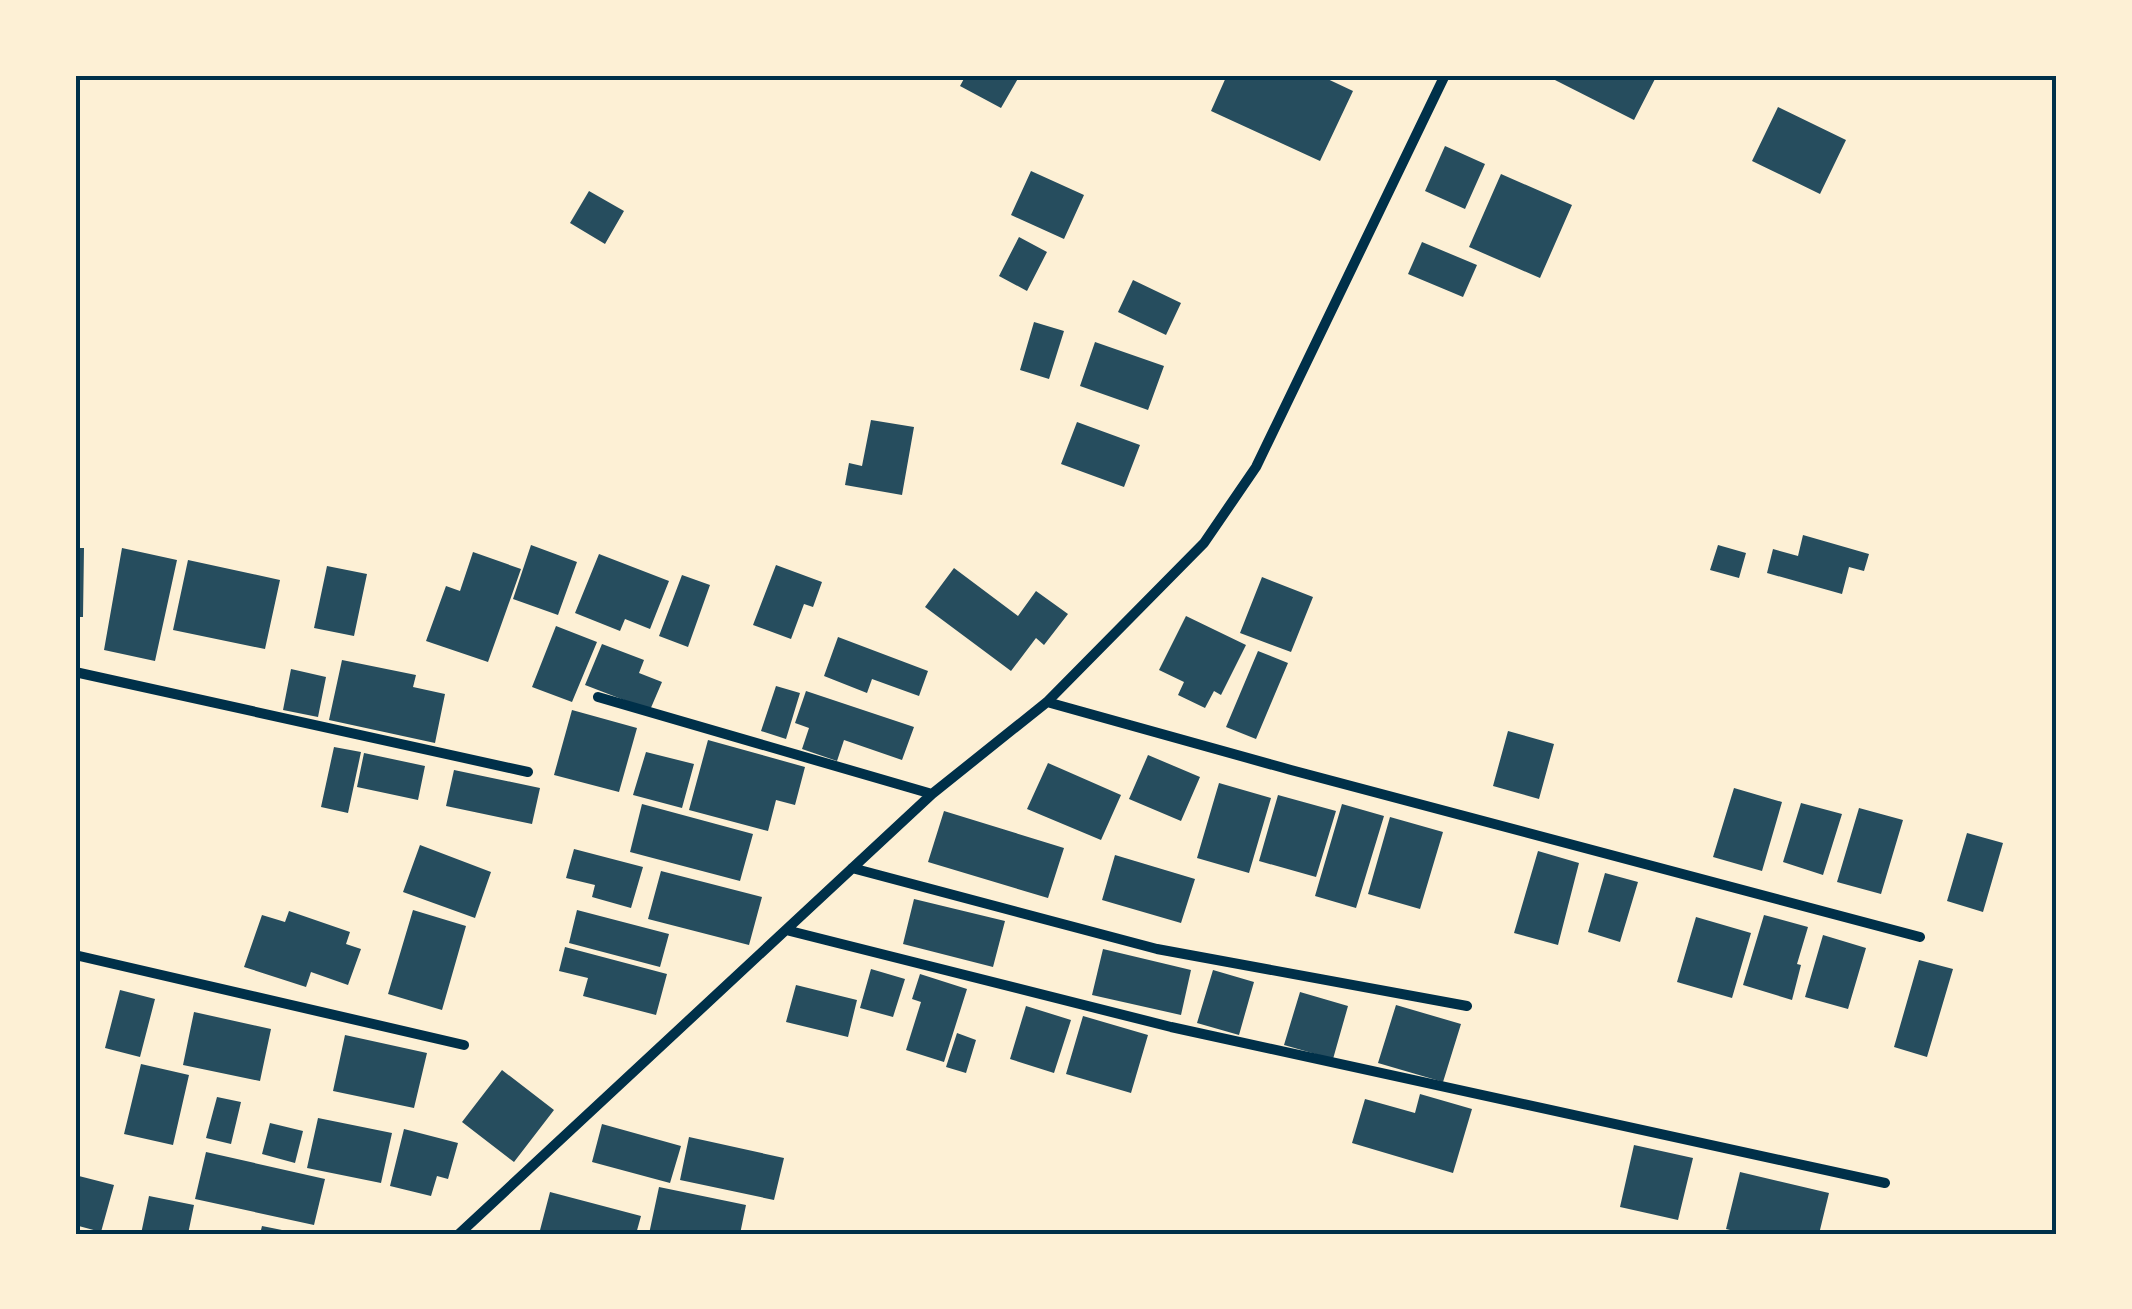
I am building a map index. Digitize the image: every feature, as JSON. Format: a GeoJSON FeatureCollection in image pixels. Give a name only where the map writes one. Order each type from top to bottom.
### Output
{"type":"FeatureCollection","features":[{"type":"Feature","properties":{"kind":"street"},"geometry":{"type":"LineString","coordinates":[[459,1234],[932,794],[1047,702],[1204,543],[1256,467],[1445,75]]}},
{"type":"Feature","properties":{"kind":"street"},"geometry":{"type":"LineString","coordinates":[[75,672],[528,772]]}},
{"type":"Feature","properties":{"kind":"street"},"geometry":{"type":"LineString","coordinates":[[598,698],[932,794]]}},
{"type":"Feature","properties":{"kind":"street"},"geometry":{"type":"LineString","coordinates":[[1047,702],[1920,937]]}},
{"type":"Feature","properties":{"kind":"street"},"geometry":{"type":"LineString","coordinates":[[852,868],[1157,949],[1467,1006]]}},
{"type":"Feature","properties":{"kind":"street"},"geometry":{"type":"LineString","coordinates":[[786,930],[1170,1027],[1885,1183]]}},
{"type":"Feature","properties":{"kind":"street"},"geometry":{"type":"LineString","coordinates":[[75,955],[464,1045]]}},
{"type":"Feature","properties":{"kind":"building"},"geometry":{"type":"Polygon","coordinates":[[[966,75],[1020,75],[1001,108],[960,86],[966,75]]]}},
{"type":"Feature","properties":{"kind":"building"},"geometry":{"type":"Polygon","coordinates":[[[1227,75],[1319,75],[1353,91],[1320,161],[1211,111],[1227,75]]]}},
{"type":"Feature","properties":{"kind":"building"},"geometry":{"type":"Polygon","coordinates":[[[1657,75],[1634,120],[1551,78],[1657,75]]]}},
{"type":"Feature","properties":{"kind":"building"},"geometry":{"type":"Polygon","coordinates":[[[1778,107],[1846,140],[1820,194],[1752,161],[1778,107]]]}},
{"type":"Feature","properties":{"kind":"building"},"geometry":{"type":"Polygon","coordinates":[[[1445,146],[1485,164],[1465,209],[1425,191],[1445,146]]]}},
{"type":"Feature","properties":{"kind":"building"},"geometry":{"type":"Polygon","coordinates":[[[1031,171],[1084,195],[1064,239],[1011,215],[1031,171]]]}},
{"type":"Feature","properties":{"kind":"building"},"geometry":{"type":"Polygon","coordinates":[[[1501,174],[1572,205],[1540,278],[1469,247],[1501,174]]]}},
{"type":"Feature","properties":{"kind":"building"},"geometry":{"type":"Polygon","coordinates":[[[589,191],[624,211],[605,244],[570,223],[589,191]]]}},
{"type":"Feature","properties":{"kind":"building"},"geometry":{"type":"Polygon","coordinates":[[[1019,237],[1047,252],[1027,291],[999,276],[1019,237]]]}},
{"type":"Feature","properties":{"kind":"building"},"geometry":{"type":"Polygon","coordinates":[[[1422,242],[1477,265],[1463,297],[1408,274],[1422,242]]]}},
{"type":"Feature","properties":{"kind":"building"},"geometry":{"type":"Polygon","coordinates":[[[1133,280],[1181,303],[1166,335],[1118,312],[1133,280]]]}},
{"type":"Feature","properties":{"kind":"building"},"geometry":{"type":"Polygon","coordinates":[[[1034,322],[1064,331],[1049,379],[1020,370],[1034,322]]]}},
{"type":"Feature","properties":{"kind":"building"},"geometry":{"type":"Polygon","coordinates":[[[1095,342],[1164,366],[1148,410],[1080,386],[1095,342]]]}},
{"type":"Feature","properties":{"kind":"building"},"geometry":{"type":"Polygon","coordinates":[[[871,420],[914,427],[902,495],[845,485],[849,463],[862,466],[871,420]]]}},
{"type":"Feature","properties":{"kind":"building"},"geometry":{"type":"Polygon","coordinates":[[[1077,422],[1140,445],[1124,487],[1061,464],[1077,422]]]}},
{"type":"Feature","properties":{"kind":"building"},"geometry":{"type":"Polygon","coordinates":[[[1803,535],[1869,554],[1864,571],[1849,567],[1842,594],[1767,573],[1773,549],[1798,556],[1803,535]]]}},
{"type":"Feature","properties":{"kind":"building"},"geometry":{"type":"Polygon","coordinates":[[[531,545],[577,562],[558,615],[513,599],[531,545]]]}},
{"type":"Feature","properties":{"kind":"building"},"geometry":{"type":"Polygon","coordinates":[[[1718,545],[1746,553],[1739,578],[1710,570],[1718,545]]]}},
{"type":"Feature","properties":{"kind":"building"},"geometry":{"type":"Polygon","coordinates":[[[75,548],[84,548],[83,617],[75,617],[75,548]]]}},
{"type":"Feature","properties":{"kind":"building"},"geometry":{"type":"Polygon","coordinates":[[[122,548],[177,560],[155,661],[104,650],[122,548]]]}},
{"type":"Feature","properties":{"kind":"building"},"geometry":{"type":"Polygon","coordinates":[[[473,552],[521,569],[488,662],[426,641],[446,586],[460,591],[473,552]]]}},
{"type":"Feature","properties":{"kind":"building"},"geometry":{"type":"Polygon","coordinates":[[[599,554],[669,581],[650,629],[625,619],[620,631],[575,613],[599,554]]]}},
{"type":"Feature","properties":{"kind":"building"},"geometry":{"type":"Polygon","coordinates":[[[188,560],[280,580],[265,649],[173,630],[188,560]]]}},
{"type":"Feature","properties":{"kind":"building"},"geometry":{"type":"Polygon","coordinates":[[[776,565],[822,582],[813,607],[804,604],[791,639],[753,625],[776,565]]]}},
{"type":"Feature","properties":{"kind":"building"},"geometry":{"type":"Polygon","coordinates":[[[327,566],[367,574],[354,636],[314,628],[327,566]]]}},
{"type":"Feature","properties":{"kind":"building"},"geometry":{"type":"Polygon","coordinates":[[[954,568],[1018,616],[1036,591],[1068,614],[1044,645],[1036,638],[1011,671],[925,607],[954,568]]]}},
{"type":"Feature","properties":{"kind":"building"},"geometry":{"type":"Polygon","coordinates":[[[682,575],[710,585],[688,647],[659,636],[682,575]]]}},
{"type":"Feature","properties":{"kind":"building"},"geometry":{"type":"Polygon","coordinates":[[[1262,577],[1313,597],[1291,652],[1240,633],[1262,577]]]}},
{"type":"Feature","properties":{"kind":"building"},"geometry":{"type":"Polygon","coordinates":[[[1186,616],[1246,645],[1221,695],[1214,691],[1205,708],[1178,695],[1184,682],[1159,670],[1186,616]]]}},
{"type":"Feature","properties":{"kind":"building"},"geometry":{"type":"Polygon","coordinates":[[[556,626],[597,642],[572,702],[532,687],[556,626]]]}},
{"type":"Feature","properties":{"kind":"building"},"geometry":{"type":"Polygon","coordinates":[[[838,637],[928,671],[919,696],[872,679],[867,693],[824,676],[838,637]]]}},
{"type":"Feature","properties":{"kind":"building"},"geometry":{"type":"Polygon","coordinates":[[[602,644],[644,660],[639,673],[662,682],[650,710],[585,685],[602,644]]]}},
{"type":"Feature","properties":{"kind":"building"},"geometry":{"type":"Polygon","coordinates":[[[1258,651],[1288,663],[1256,739],[1226,727],[1258,651]]]}},
{"type":"Feature","properties":{"kind":"building"},"geometry":{"type":"Polygon","coordinates":[[[342,660],[416,675],[413,687],[445,694],[435,743],[329,720],[342,660]]]}},
{"type":"Feature","properties":{"kind":"building"},"geometry":{"type":"Polygon","coordinates":[[[291,669],[326,677],[318,717],[283,710],[291,669]]]}},
{"type":"Feature","properties":{"kind":"building"},"geometry":{"type":"Polygon","coordinates":[[[776,686],[800,693],[786,739],[761,731],[776,686]]]}},
{"type":"Feature","properties":{"kind":"building"},"geometry":{"type":"Polygon","coordinates":[[[806,691],[914,727],[902,760],[844,740],[837,761],[802,749],[809,728],[795,723],[806,691]]]}},
{"type":"Feature","properties":{"kind":"building"},"geometry":{"type":"Polygon","coordinates":[[[572,710],[637,728],[619,792],[554,775],[572,710]]]}},
{"type":"Feature","properties":{"kind":"building"},"geometry":{"type":"Polygon","coordinates":[[[1508,731],[1554,744],[1539,799],[1493,786],[1508,731]]]}},
{"type":"Feature","properties":{"kind":"building"},"geometry":{"type":"Polygon","coordinates":[[[708,740],[805,767],[795,805],[776,800],[768,831],[689,810],[708,740]]]}},
{"type":"Feature","properties":{"kind":"building"},"geometry":{"type":"Polygon","coordinates":[[[334,747],[361,752],[348,813],[321,807],[334,747]]]}},
{"type":"Feature","properties":{"kind":"building"},"geometry":{"type":"Polygon","coordinates":[[[646,752],[694,764],[682,808],[633,795],[646,752]]]}},
{"type":"Feature","properties":{"kind":"building"},"geometry":{"type":"Polygon","coordinates":[[[364,753],[425,766],[418,800],[357,787],[364,753]]]}},
{"type":"Feature","properties":{"kind":"building"},"geometry":{"type":"Polygon","coordinates":[[[1148,755],[1200,777],[1181,821],[1129,799],[1148,755]]]}},
{"type":"Feature","properties":{"kind":"building"},"geometry":{"type":"Polygon","coordinates":[[[1048,763],[1121,795],[1101,840],[1027,809],[1048,763]]]}},
{"type":"Feature","properties":{"kind":"building"},"geometry":{"type":"Polygon","coordinates":[[[454,770],[540,788],[532,824],[446,806],[454,770]]]}},
{"type":"Feature","properties":{"kind":"building"},"geometry":{"type":"Polygon","coordinates":[[[1219,783],[1271,798],[1249,873],[1197,858],[1219,783]]]}},
{"type":"Feature","properties":{"kind":"building"},"geometry":{"type":"Polygon","coordinates":[[[1734,788],[1782,802],[1762,871],[1713,857],[1734,788]]]}},
{"type":"Feature","properties":{"kind":"building"},"geometry":{"type":"Polygon","coordinates":[[[1278,795],[1336,811],[1316,877],[1259,861],[1278,795]]]}},
{"type":"Feature","properties":{"kind":"building"},"geometry":{"type":"Polygon","coordinates":[[[1801,803],[1842,814],[1823,875],[1783,862],[1801,803]]]}},
{"type":"Feature","properties":{"kind":"building"},"geometry":{"type":"Polygon","coordinates":[[[642,804],[753,834],[740,881],[630,852],[642,804]]]}},
{"type":"Feature","properties":{"kind":"building"},"geometry":{"type":"Polygon","coordinates":[[[1342,804],[1384,816],[1356,908],[1315,896],[1342,804]]]}},
{"type":"Feature","properties":{"kind":"building"},"geometry":{"type":"Polygon","coordinates":[[[1859,808],[1903,820],[1881,894],[1837,882],[1859,808]]]}},
{"type":"Feature","properties":{"kind":"building"},"geometry":{"type":"Polygon","coordinates":[[[944,811],[1064,848],[1048,898],[928,862],[944,811]]]}},
{"type":"Feature","properties":{"kind":"building"},"geometry":{"type":"Polygon","coordinates":[[[1390,817],[1443,832],[1420,909],[1368,894],[1390,817]]]}},
{"type":"Feature","properties":{"kind":"building"},"geometry":{"type":"Polygon","coordinates":[[[1967,833],[2003,843],[1983,912],[1947,901],[1967,833]]]}},
{"type":"Feature","properties":{"kind":"building"},"geometry":{"type":"Polygon","coordinates":[[[420,845],[491,872],[475,918],[403,892],[420,845]]]}},
{"type":"Feature","properties":{"kind":"building"},"geometry":{"type":"Polygon","coordinates":[[[574,849],[643,867],[631,908],[592,897],[595,885],[566,878],[574,849]]]}},
{"type":"Feature","properties":{"kind":"building"},"geometry":{"type":"Polygon","coordinates":[[[1538,851],[1579,863],[1558,945],[1514,933],[1538,851]]]}},
{"type":"Feature","properties":{"kind":"building"},"geometry":{"type":"Polygon","coordinates":[[[1115,855],[1195,879],[1181,923],[1102,900],[1115,855]]]}},
{"type":"Feature","properties":{"kind":"building"},"geometry":{"type":"Polygon","coordinates":[[[661,871],[762,897],[749,945],[648,919],[661,871]]]}},
{"type":"Feature","properties":{"kind":"building"},"geometry":{"type":"Polygon","coordinates":[[[1605,873],[1638,882],[1620,942],[1588,932],[1605,873]]]}},
{"type":"Feature","properties":{"kind":"building"},"geometry":{"type":"Polygon","coordinates":[[[914,899],[1005,921],[993,967],[903,944],[914,899]]]}},
{"type":"Feature","properties":{"kind":"building"},"geometry":{"type":"Polygon","coordinates":[[[413,910],[466,926],[442,1010],[388,994],[413,910]]]}},
{"type":"Feature","properties":{"kind":"building"},"geometry":{"type":"Polygon","coordinates":[[[577,910],[669,934],[660,967],[569,943],[577,910]]]}},
{"type":"Feature","properties":{"kind":"building"},"geometry":{"type":"Polygon","coordinates":[[[289,911],[350,932],[346,944],[361,949],[348,985],[311,972],[306,987],[244,967],[262,915],[285,922],[289,911]]]}},
{"type":"Feature","properties":{"kind":"building"},"geometry":{"type":"Polygon","coordinates":[[[1764,915],[1808,927],[1792,1000],[1743,985],[1764,915]]]}},
{"type":"Feature","properties":{"kind":"building"},"geometry":{"type":"Polygon","coordinates":[[[1696,917],[1751,933],[1732,998],[1677,982],[1696,917]]]}},
{"type":"Feature","properties":{"kind":"building"},"geometry":{"type":"Polygon","coordinates":[[[1823,935],[1866,948],[1848,1009],[1805,997],[1823,935]]]}},
{"type":"Feature","properties":{"kind":"building"},"geometry":{"type":"Polygon","coordinates":[[[565,947],[667,974],[656,1015],[583,996],[588,978],[559,971],[565,947]]]}},
{"type":"Feature","properties":{"kind":"building"},"geometry":{"type":"Polygon","coordinates":[[[1103,949],[1191,970],[1181,1015],[1092,995],[1103,949]]]}},
{"type":"Feature","properties":{"kind":"building"},"geometry":{"type":"Polygon","coordinates":[[[1919,960],[1953,969],[1927,1057],[1894,1047],[1919,960]]]}},
{"type":"Feature","properties":{"kind":"building"},"geometry":{"type":"Polygon","coordinates":[[[871,969],[905,979],[893,1017],[860,1008],[871,969]]]}},
{"type":"Feature","properties":{"kind":"building"},"geometry":{"type":"Polygon","coordinates":[[[1213,970],[1254,982],[1239,1035],[1197,1023],[1213,970]]]}},
{"type":"Feature","properties":{"kind":"building"},"geometry":{"type":"Polygon","coordinates":[[[920,974],[967,989],[944,1062],[906,1050],[921,1002],[912,999],[920,974]]]}},
{"type":"Feature","properties":{"kind":"building"},"geometry":{"type":"Polygon","coordinates":[[[796,985],[857,1000],[848,1037],[786,1022],[796,985]]]}},
{"type":"Feature","properties":{"kind":"building"},"geometry":{"type":"Polygon","coordinates":[[[120,990],[155,999],[140,1057],[105,1048],[120,990]]]}},
{"type":"Feature","properties":{"kind":"building"},"geometry":{"type":"Polygon","coordinates":[[[1300,992],[1348,1006],[1333,1059],[1284,1045],[1300,992]]]}},
{"type":"Feature","properties":{"kind":"building"},"geometry":{"type":"Polygon","coordinates":[[[1396,1005],[1461,1024],[1443,1082],[1378,1063],[1396,1005]]]}},
{"type":"Feature","properties":{"kind":"building"},"geometry":{"type":"Polygon","coordinates":[[[1026,1006],[1071,1020],[1054,1073],[1010,1059],[1026,1006]]]}},
{"type":"Feature","properties":{"kind":"building"},"geometry":{"type":"Polygon","coordinates":[[[194,1012],[271,1029],[260,1081],[183,1065],[194,1012]]]}},
{"type":"Feature","properties":{"kind":"building"},"geometry":{"type":"Polygon","coordinates":[[[1083,1016],[1148,1035],[1131,1093],[1066,1074],[1083,1016]]]}},
{"type":"Feature","properties":{"kind":"building"},"geometry":{"type":"Polygon","coordinates":[[[957,1033],[976,1040],[966,1073],[946,1067],[957,1033]]]}},
{"type":"Feature","properties":{"kind":"building"},"geometry":{"type":"Polygon","coordinates":[[[345,1035],[427,1053],[414,1108],[333,1091],[345,1035]]]}},
{"type":"Feature","properties":{"kind":"building"},"geometry":{"type":"Polygon","coordinates":[[[141,1064],[189,1075],[173,1145],[124,1134],[141,1064]]]}},
{"type":"Feature","properties":{"kind":"building"},"geometry":{"type":"Polygon","coordinates":[[[502,1070],[554,1110],[514,1162],[462,1122],[502,1070]]]}},
{"type":"Feature","properties":{"kind":"building"},"geometry":{"type":"Polygon","coordinates":[[[1420,1094],[1472,1109],[1453,1173],[1352,1143],[1365,1099],[1415,1113],[1420,1094]]]}},
{"type":"Feature","properties":{"kind":"building"},"geometry":{"type":"Polygon","coordinates":[[[217,1097],[241,1102],[231,1144],[206,1138],[217,1097]]]}},
{"type":"Feature","properties":{"kind":"building"},"geometry":{"type":"Polygon","coordinates":[[[318,1118],[392,1133],[381,1183],[307,1168],[318,1118]]]}},
{"type":"Feature","properties":{"kind":"building"},"geometry":{"type":"Polygon","coordinates":[[[270,1123],[303,1131],[295,1163],[262,1154],[270,1123]]]}},
{"type":"Feature","properties":{"kind":"building"},"geometry":{"type":"Polygon","coordinates":[[[602,1124],[681,1146],[670,1183],[592,1162],[602,1124]]]}},
{"type":"Feature","properties":{"kind":"building"},"geometry":{"type":"Polygon","coordinates":[[[404,1129],[458,1143],[448,1179],[437,1176],[431,1196],[390,1186],[404,1129]]]}},
{"type":"Feature","properties":{"kind":"building"},"geometry":{"type":"Polygon","coordinates":[[[689,1137],[784,1158],[774,1200],[680,1180],[689,1137]]]}},
{"type":"Feature","properties":{"kind":"building"},"geometry":{"type":"Polygon","coordinates":[[[1634,1145],[1693,1158],[1678,1220],[1620,1207],[1634,1145]]]}},
{"type":"Feature","properties":{"kind":"building"},"geometry":{"type":"Polygon","coordinates":[[[206,1152],[325,1179],[314,1225],[195,1199],[206,1152]]]}},
{"type":"Feature","properties":{"kind":"building"},"geometry":{"type":"Polygon","coordinates":[[[1740,1172],[1829,1193],[1819,1234],[1746,1234],[1726,1229],[1740,1172]]]}},
{"type":"Feature","properties":{"kind":"building"},"geometry":{"type":"Polygon","coordinates":[[[75,1175],[114,1185],[101,1232],[75,1225],[75,1175]]]}},
{"type":"Feature","properties":{"kind":"building"},"geometry":{"type":"Polygon","coordinates":[[[659,1187],[746,1205],[740,1234],[649,1234],[659,1187]]]}},
{"type":"Feature","properties":{"kind":"building"},"geometry":{"type":"Polygon","coordinates":[[[550,1192],[641,1216],[636,1234],[539,1234],[550,1192]]]}},
{"type":"Feature","properties":{"kind":"building"},"geometry":{"type":"Polygon","coordinates":[[[149,1196],[194,1205],[188,1234],[141,1234],[149,1196]]]}},
{"type":"Feature","properties":{"kind":"building"},"geometry":{"type":"Polygon","coordinates":[[[262,1226],[292,1232],[260,1234],[262,1226]]]}}]}
